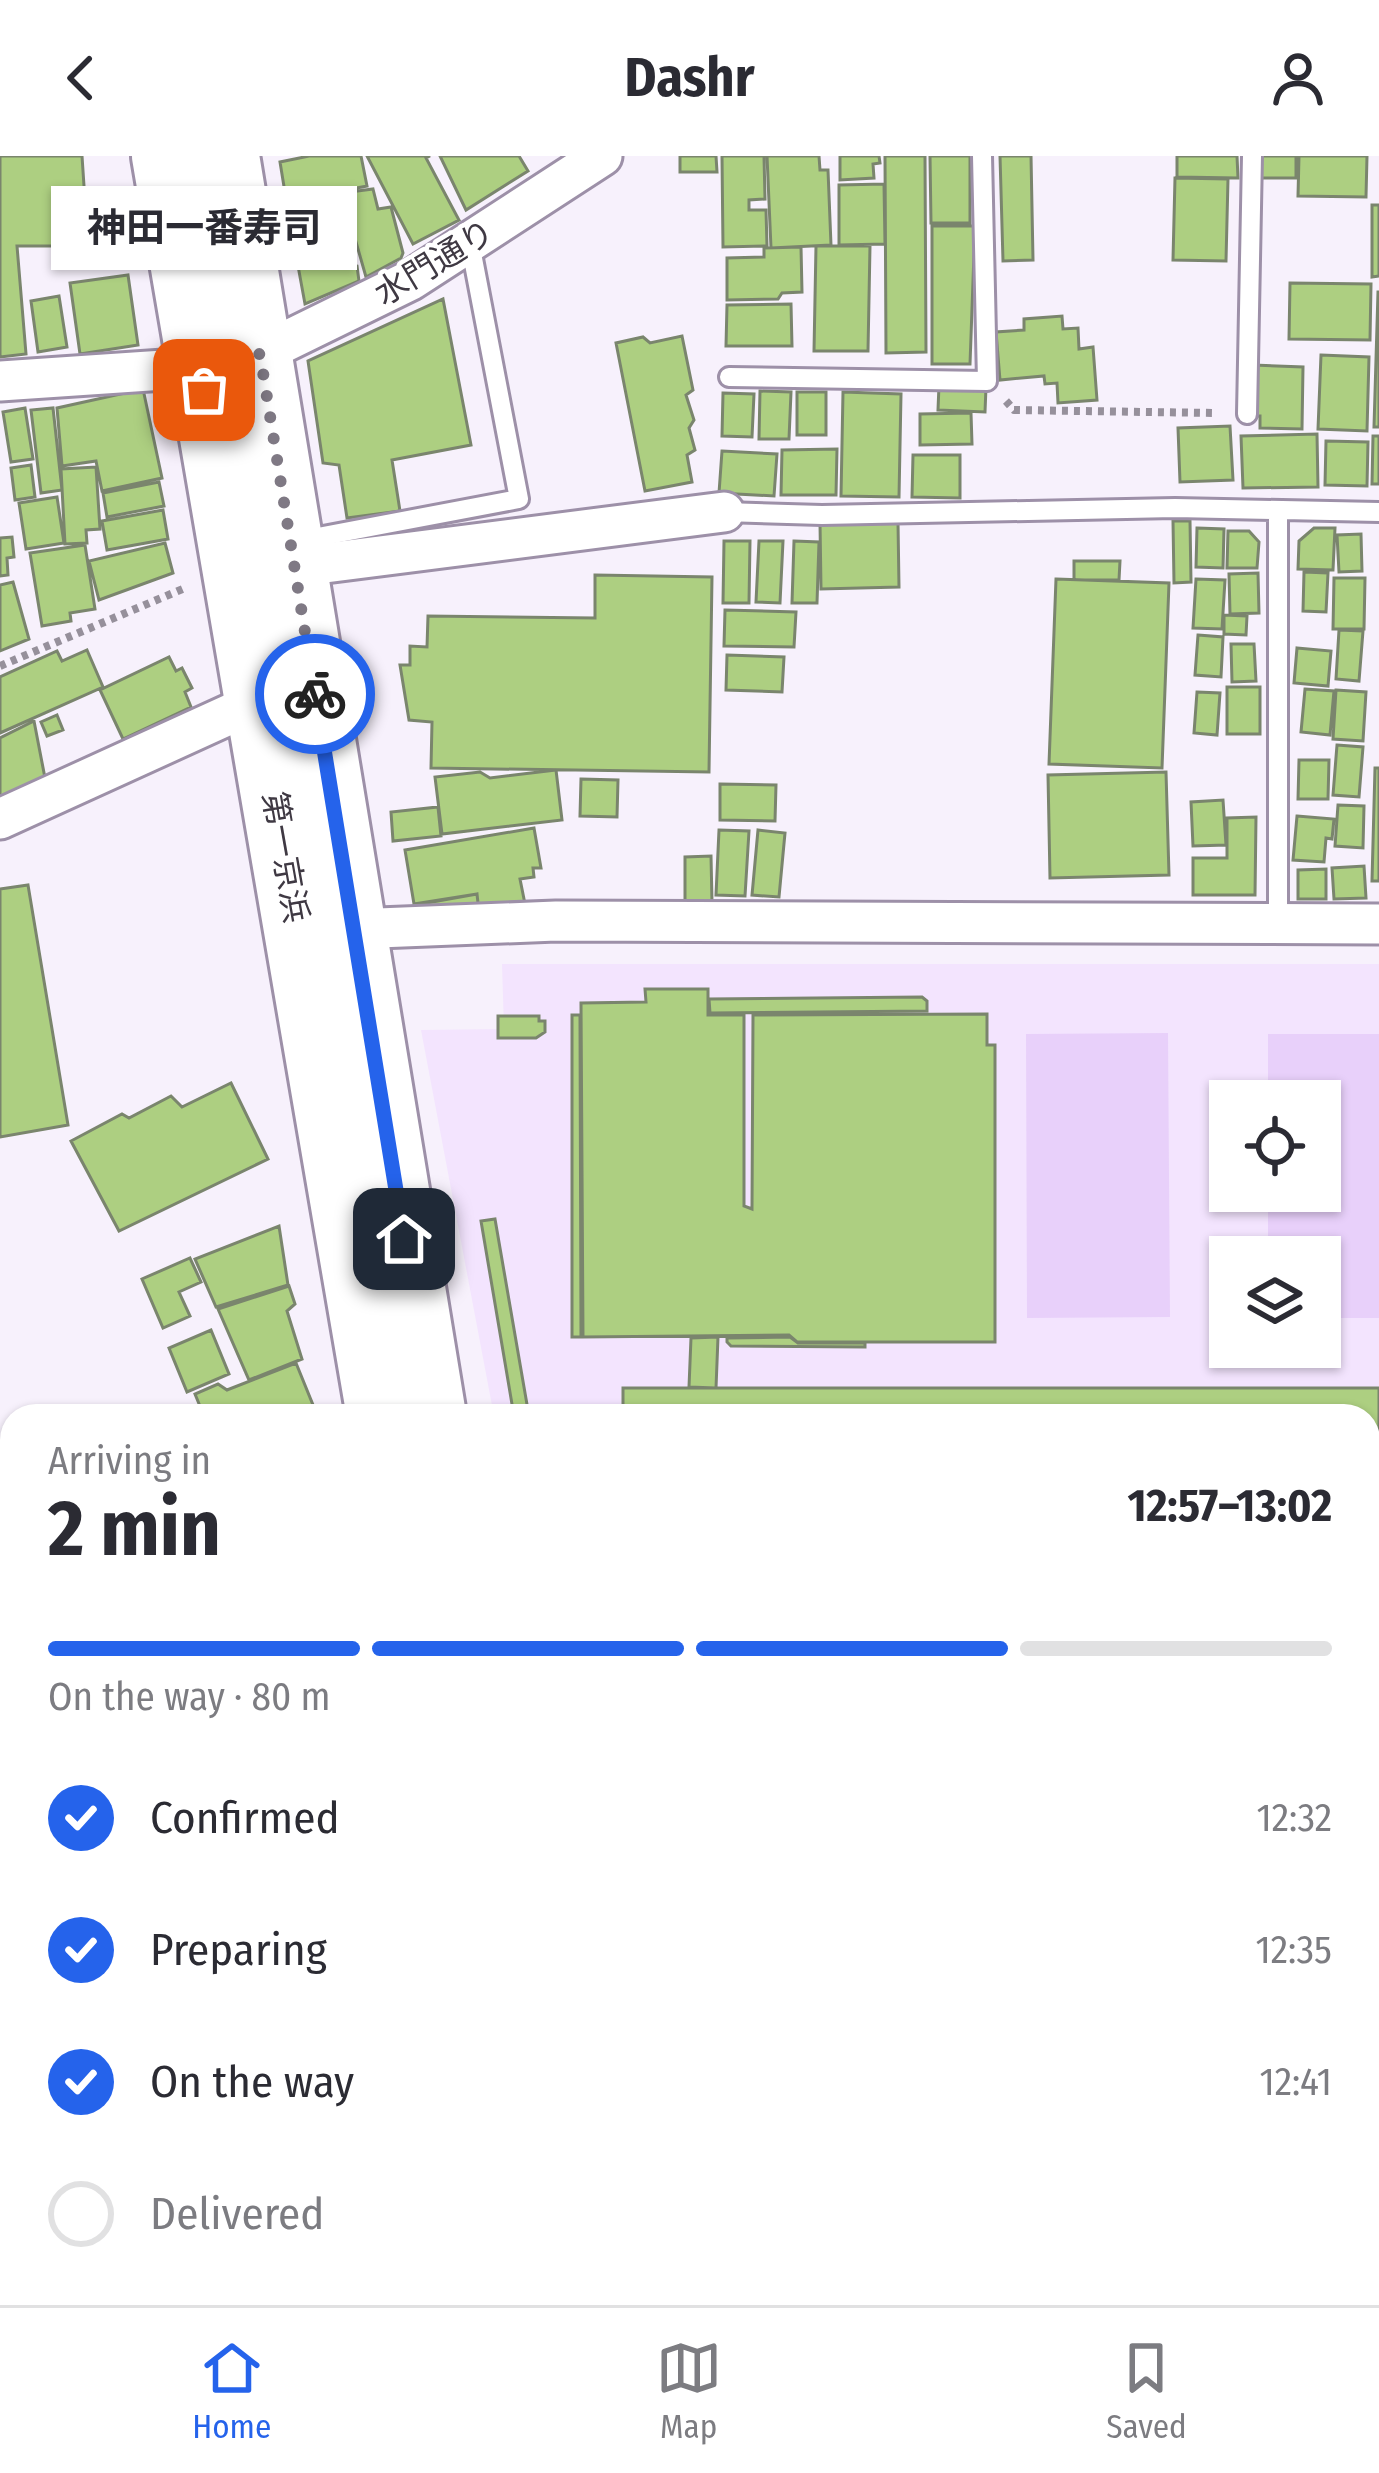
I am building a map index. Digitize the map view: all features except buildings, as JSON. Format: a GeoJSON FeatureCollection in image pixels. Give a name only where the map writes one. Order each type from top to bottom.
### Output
{"type":"FeatureCollection","features":[{"type":"Feature","properties":{"kind":"highway","name":"第一京浜"},"geometry":{"type":"LineString","coordinates":[[165,156],[230,359],[308,552],[353,929],[431,1404]]}},
{"type":"Feature","properties":{"kind":"highway","name":"第一京浜"},"geometry":{"type":"LineString","coordinates":[[226,156],[230,359],[259,701],[378,1404]]}},
{"type":"Feature","properties":{"kind":"street","name":"水門通り"},"geometry":{"type":"LineString","coordinates":[[230,359],[411,280],[602,156]]}},
{"type":"Feature","properties":{"kind":"street"},"geometry":{"type":"LineString","coordinates":[[0,381],[230,359]]}},
{"type":"Feature","properties":{"kind":"street"},"geometry":{"type":"LineString","coordinates":[[308,552],[724,512]]}},
{"type":"Feature","properties":{"kind":"street"},"geometry":{"type":"LineString","coordinates":[[0,819],[259,701]]}},
{"type":"Feature","properties":{"kind":"street"},"geometry":{"type":"LineString","coordinates":[[353,929],[556,921],[1379,924]]}},
{"type":"Feature","properties":{"kind":"lane"},"geometry":{"type":"LineString","coordinates":[[729,377],[987,381],[982,156]]}},
{"type":"Feature","properties":{"kind":"lane"},"geometry":{"type":"LineString","coordinates":[[1247,414],[1252,156]]}},
{"type":"Feature","properties":{"kind":"lane"},"geometry":{"type":"LineString","coordinates":[[308,552],[519,499],[470,241]]}},
{"type":"Feature","properties":{"kind":"lane"},"geometry":{"type":"LineString","coordinates":[[1278,510],[1278,923]]}},
{"type":"Feature","properties":{"kind":"lane"},"geometry":{"type":"LineString","coordinates":[[724,512],[1379,512]]}},
{"type":"Feature","properties":{"kind":"path"},"geometry":{"type":"LineString","coordinates":[[987,381],[1014,410],[1247,414]]}},
{"type":"Feature","properties":{"kind":"path"},"geometry":{"type":"LineString","coordinates":[[0,666],[198,583]]}},
{"type":"Feature","properties":{"kind":"shaded area"},"geometry":{"type":"Polygon","coordinates":[[[502,964],[1379,964],[1379,1404],[492,1404],[421,1030],[504,1029],[502,964]]]}},
{"type":"Feature","properties":{"kind":"shaded area"},"geometry":{"type":"Polygon","coordinates":[[[1168,1033],[1170,1317],[1027,1318],[1026,1034],[1168,1033]]]}},
{"type":"Feature","properties":{"kind":"shaded area"},"geometry":{"type":"Polygon","coordinates":[[[1268,1034],[1379,1034],[1379,1318],[1341,1318],[1341,1236],[1268,1236],[1268,1212],[1341,1212],[1341,1080],[1268,1080],[1268,1034]]]}},
{"type":"Feature","properties":{"kind":"way so far"},"geometry":{"type":"LineString","coordinates":[[204,390],[200,364],[260,354],[315,694]]}},
{"type":"Feature","properties":{"kind":"place","name":"神田一番寿司"},"geometry":{"type":"Point","coordinates":[204,390]}},
{"type":"Feature","properties":{"kind":"route"},"geometry":{"type":"LineString","coordinates":[[315,694],[404,1239]]}}]}
